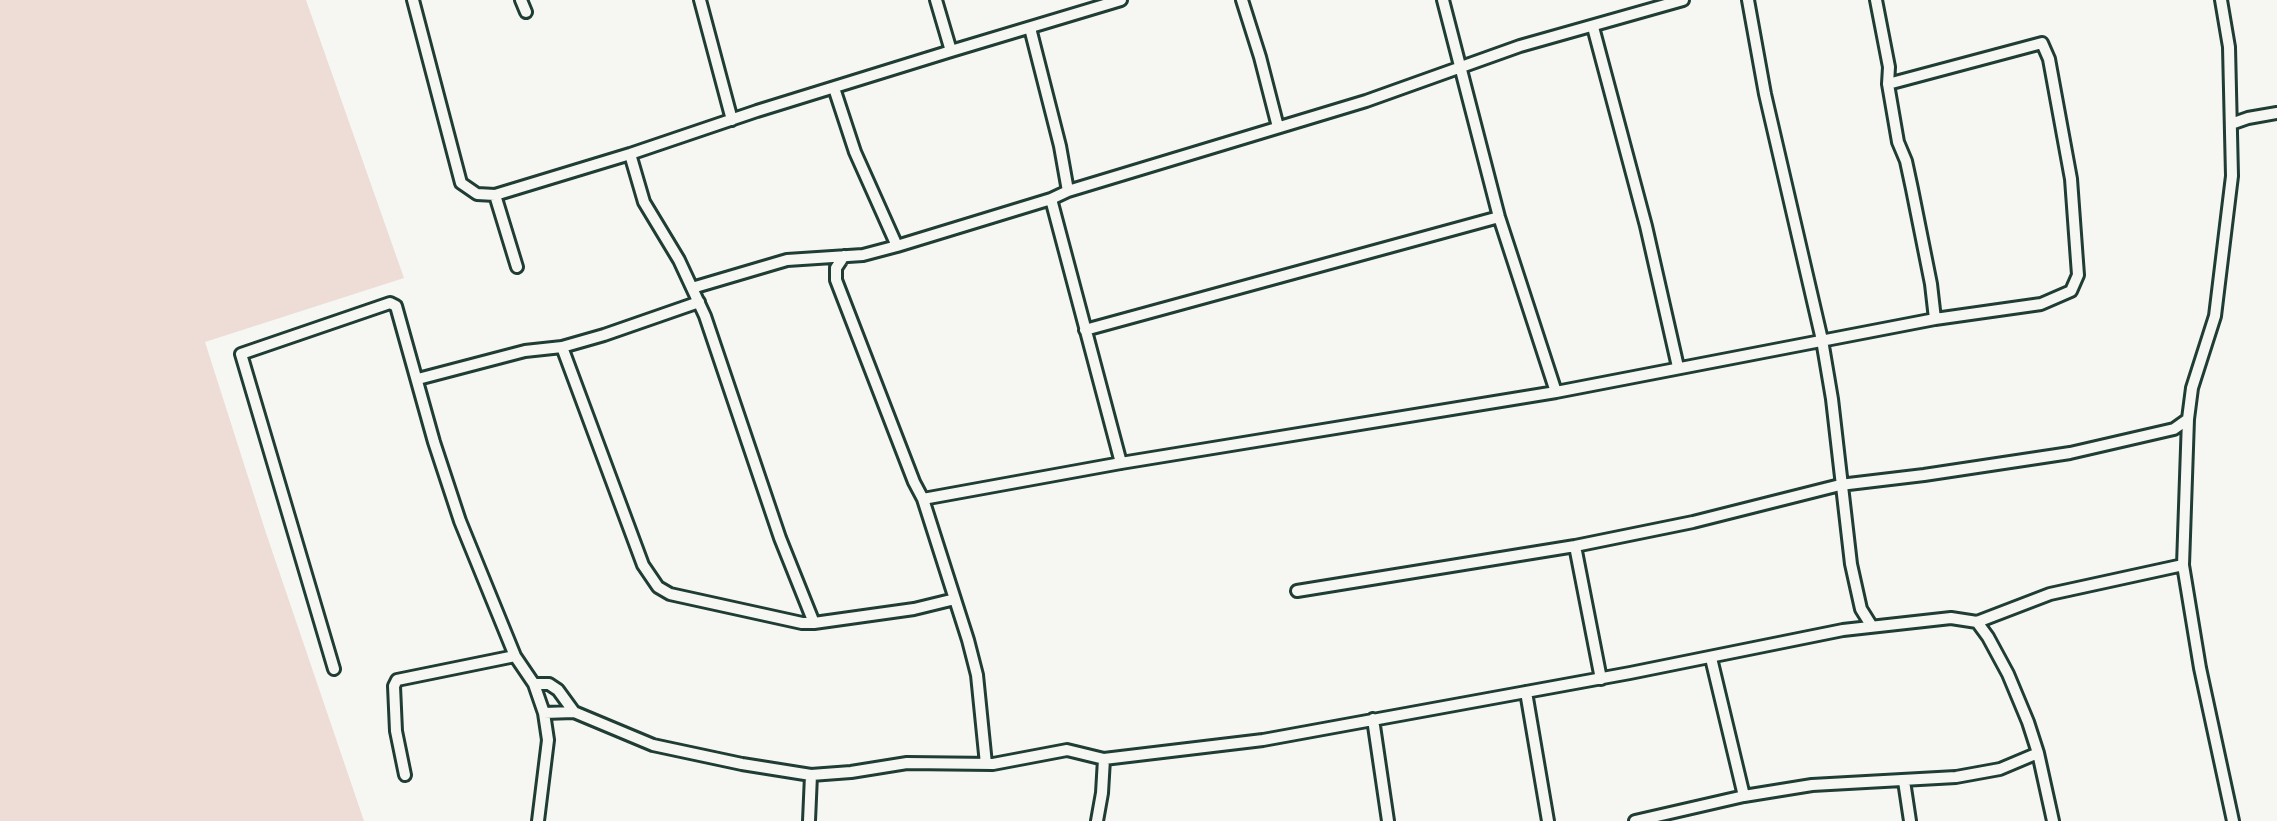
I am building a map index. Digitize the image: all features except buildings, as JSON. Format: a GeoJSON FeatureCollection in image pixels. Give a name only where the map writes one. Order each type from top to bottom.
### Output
{"type":"FeatureCollection","features":[{"type":"Feature","properties":{"kind":"street"},"geometry":{"type":"LineString","coordinates":[[413,0],[461,183],[477,194],[495,195],[1121,0]]}},
{"type":"Feature","properties":{"kind":"street"},"geometry":{"type":"LineString","coordinates":[[521,0],[526,12]]}},
{"type":"Feature","properties":{"kind":"street"},"geometry":{"type":"LineString","coordinates":[[700,0],[732,120]]}},
{"type":"Feature","properties":{"kind":"street"},"geometry":{"type":"LineString","coordinates":[[936,0],[951,51]]}},
{"type":"Feature","properties":{"kind":"street"},"geometry":{"type":"LineString","coordinates":[[1242,0],[1278,127]]}},
{"type":"Feature","properties":{"kind":"street"},"geometry":{"type":"LineString","coordinates":[[1443,0],[1499,217],[1556,392]]}},
{"type":"Feature","properties":{"kind":"street"},"geometry":{"type":"LineString","coordinates":[[692,288],[787,260],[863,255],[897,246],[1366,101],[1520,46],[1683,0]]}},
{"type":"Feature","properties":{"kind":"street"},"geometry":{"type":"LineString","coordinates":[[1748,0],[1765,94],[1822,340],[1832,399],[1851,564],[1861,609],[1871,625]]}},
{"type":"Feature","properties":{"kind":"street"},"geometry":{"type":"LineString","coordinates":[[1876,0],[1889,67],[1888,84],[1898,142],[1906,161],[1931,284],[1935,319]]}},
{"type":"Feature","properties":{"kind":"street"},"geometry":{"type":"LineString","coordinates":[[2221,0],[2229,47],[2232,176],[2215,316],[2192,388],[2188,419],[2183,565],[2200,668],[2233,821]]}},
{"type":"Feature","properties":{"kind":"street"},"geometry":{"type":"LineString","coordinates":[[1593,27],[1646,226],[1678,367]]}},
{"type":"Feature","properties":{"kind":"street"},"geometry":{"type":"LineString","coordinates":[[1030,28],[1060,146],[1068,191]]}},
{"type":"Feature","properties":{"kind":"street"},"geometry":{"type":"LineString","coordinates":[[923,499],[1121,463],[1556,392],[1935,319],[2041,304],[2071,291],[2078,275],[2071,179],[2049,59],[2042,43],[1888,84]]}},
{"type":"Feature","properties":{"kind":"street"},"geometry":{"type":"LineString","coordinates":[[834,88],[855,152],[897,246]]}},
{"type":"Feature","properties":{"kind":"street"},"geometry":{"type":"LineString","coordinates":[[2231,124],[2277,113]]}},
{"type":"Feature","properties":{"kind":"street"},"geometry":{"type":"LineString","coordinates":[[630,154],[644,202],[679,260],[699,302],[780,538],[814,623]]}},
{"type":"Feature","properties":{"kind":"street"},"geometry":{"type":"LineString","coordinates":[[495,195],[517,267]]}},
{"type":"Feature","properties":{"kind":"street"},"geometry":{"type":"LineString","coordinates":[[1051,200],[1121,463]]}},
{"type":"Feature","properties":{"kind":"street"},"geometry":{"type":"LineString","coordinates":[[1085,330],[1499,217]]}},
{"type":"Feature","properties":{"kind":"street"},"geometry":{"type":"LineString","coordinates":[[844,256],[836,268],[836,280],[923,499],[977,675],[986,764]]}},
{"type":"Feature","properties":{"kind":"street"},"geometry":{"type":"LineString","coordinates":[[418,379],[525,351],[562,347],[699,302]]}},
{"type":"Feature","properties":{"kind":"street"},"geometry":{"type":"LineString","coordinates":[[334,669],[241,354],[390,303],[396,306],[434,442],[460,521],[514,656],[534,684],[544,713],[548,740],[538,821]]}},
{"type":"Feature","properties":{"kind":"street"},"geometry":{"type":"LineString","coordinates":[[562,347],[643,565],[658,587],[670,594],[802,623],[914,609],[955,599]]}},
{"type":"Feature","properties":{"kind":"street"},"geometry":{"type":"LineString","coordinates":[[1297,591],[1575,546],[1693,522],[1840,485],[2070,453],[2174,429],[2188,419]]}},
{"type":"Feature","properties":{"kind":"street"},"geometry":{"type":"LineString","coordinates":[[1575,546],[1601,679]]}},
{"type":"Feature","properties":{"kind":"street"},"geometry":{"type":"LineString","coordinates":[[544,713],[574,712],[653,745],[811,775],[852,772],[907,763],[986,764],[1067,750],[1104,759],[1263,740],[1601,679],[1871,625],[1951,618],[1977,622],[2050,594],[2183,565]]}},
{"type":"Feature","properties":{"kind":"street"},"geometry":{"type":"LineString","coordinates":[[1977,622],[2008,674],[2028,722],[2053,821]]}},
{"type":"Feature","properties":{"kind":"street"},"geometry":{"type":"LineString","coordinates":[[405,775],[396,731],[394,686],[397,680],[514,656]]}},
{"type":"Feature","properties":{"kind":"street"},"geometry":{"type":"LineString","coordinates":[[1711,658],[1744,796]]}},
{"type":"Feature","properties":{"kind":"street"},"geometry":{"type":"LineString","coordinates":[[534,684],[548,684],[558,690],[574,712]]}},
{"type":"Feature","properties":{"kind":"street"},"geometry":{"type":"LineString","coordinates":[[1526,692],[1548,821]]}},
{"type":"Feature","properties":{"kind":"street"},"geometry":{"type":"LineString","coordinates":[[1373,719],[1388,821]]}},
{"type":"Feature","properties":{"kind":"street"},"geometry":{"type":"LineString","coordinates":[[1635,821],[1744,796],[1812,785],[1956,777],[2000,769],[2038,754]]}},
{"type":"Feature","properties":{"kind":"street"},"geometry":{"type":"LineString","coordinates":[[1097,821],[1104,759]]}},
{"type":"Feature","properties":{"kind":"street"},"geometry":{"type":"LineString","coordinates":[[809,821],[811,775]]}},
{"type":"Feature","properties":{"kind":"street"},"geometry":{"type":"LineString","coordinates":[[1904,781],[1910,821]]}},
{"type":"Feature","properties":{"kind":"shaded area"},"geometry":{"type":"Polygon","coordinates":[[[0,0],[306,0],[404,278],[205,342],[266,533],[364,821],[0,821],[0,0]]]}}]}
